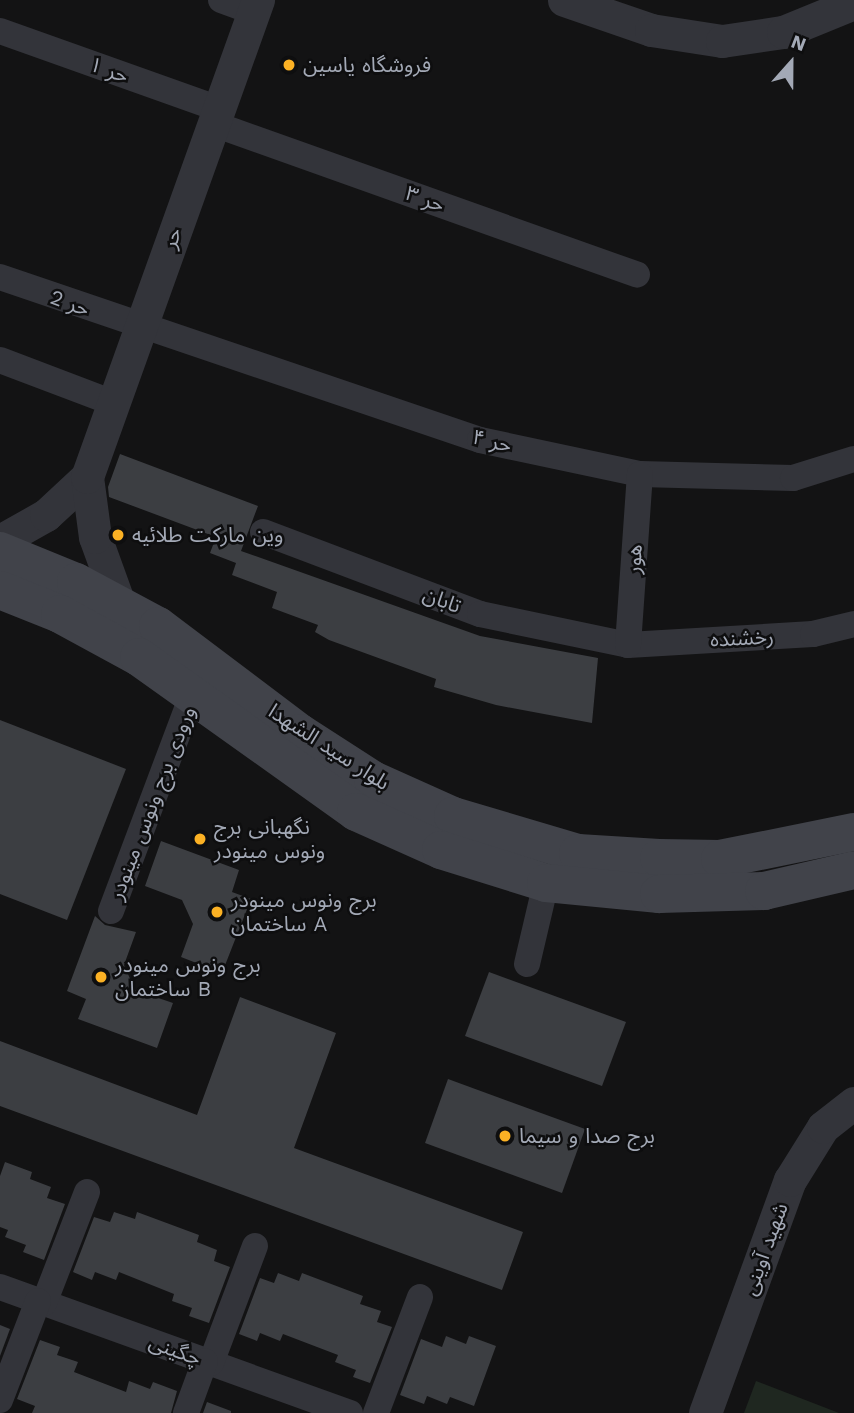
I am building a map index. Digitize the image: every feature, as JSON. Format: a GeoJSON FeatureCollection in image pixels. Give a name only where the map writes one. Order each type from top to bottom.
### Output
{"type":"FeatureCollection","features":[{"type":"Feature","properties":{"kind":"main road","name":"بلوار سید الشهدا"},"geometry":{"type":"LineString","coordinates":[[0,551],[158,626],[300,733],[373,780],[453,816],[536,866]]}},
{"type":"Feature","properties":{"kind":"main road","name":"بلوار سید الشهدا"},"geometry":{"type":"LineString","coordinates":[[0,590],[60,614],[139,657],[356,812],[441,850],[536,866],[764,891],[854,870]]}},
{"type":"Feature","properties":{"kind":"main road","name":"بلوار سید الشهدا"},"geometry":{"type":"LineString","coordinates":[[613,873],[720,859],[854,832]]}},
{"type":"Feature","properties":{"kind":"street"},"geometry":{"type":"LineString","coordinates":[[221,0],[256,6]]}},
{"type":"Feature","properties":{"kind":"street"},"geometry":{"type":"LineString","coordinates":[[564,0],[651,30],[722,41],[783,32],[850,3]]}},
{"type":"Feature","properties":{"kind":"street","name":"حر"},"geometry":{"type":"LineString","coordinates":[[120,606],[95,537],[87,477],[256,6]]}},
{"type":"Feature","properties":{"kind":"street","name":"حر ۱"},"geometry":{"type":"LineString","coordinates":[[0,31],[216,117]]}},
{"type":"Feature","properties":{"kind":"street","name":"حر ۳"},"geometry":{"type":"LineString","coordinates":[[216,117],[637,275]]}},
{"type":"Feature","properties":{"kind":"street","name":"حر 2"},"geometry":{"type":"LineString","coordinates":[[0,277],[141,328]]}},
{"type":"Feature","properties":{"kind":"street","name":"حر ۴"},"geometry":{"type":"LineString","coordinates":[[141,328],[480,440],[640,474],[793,478],[854,459]]}},
{"type":"Feature","properties":{"kind":"street"},"geometry":{"type":"LineString","coordinates":[[0,360],[113,403]]}},
{"type":"Feature","properties":{"kind":"street","name":"هور"},"geometry":{"type":"LineString","coordinates":[[628,645],[640,474]]}},
{"type":"Feature","properties":{"kind":"street","name":"حر"},"geometry":{"type":"LineString","coordinates":[[0,541],[46,515],[87,477]]}},
{"type":"Feature","properties":{"kind":"street","name":"تابان"},"geometry":{"type":"LineString","coordinates":[[263,532],[480,614],[628,645]]}},
{"type":"Feature","properties":{"kind":"street","name":"رخشنده"},"geometry":{"type":"LineString","coordinates":[[628,645],[813,634],[854,624]]}},
{"type":"Feature","properties":{"kind":"street","name":"ورودی برج ونوس مینودر"},"geometry":{"type":"LineString","coordinates":[[111,911],[192,695]]}},
{"type":"Feature","properties":{"kind":"street"},"geometry":{"type":"LineString","coordinates":[[527,964],[536,866]]}},
{"type":"Feature","properties":{"kind":"street","name":"شهید آوینی"},"geometry":{"type":"LineString","coordinates":[[705,1413],[790,1180],[823,1127],[854,1103]]}},
{"type":"Feature","properties":{"kind":"street"},"geometry":{"type":"LineString","coordinates":[[0,1400],[87,1192]]}},
{"type":"Feature","properties":{"kind":"street"},"geometry":{"type":"LineString","coordinates":[[186,1413],[255,1246]]}},
{"type":"Feature","properties":{"kind":"street","name":"چگینی"},"geometry":{"type":"LineString","coordinates":[[0,1287],[350,1413]]}},
{"type":"Feature","properties":{"kind":"street"},"geometry":{"type":"LineString","coordinates":[[376,1413],[421,1297]]}},
{"type":"Feature","properties":{"kind":"shaded area"},"geometry":{"type":"Polygon","coordinates":[[[756,1381],[839,1413],[744,1413],[756,1381]]]}},
{"type":"Feature","properties":{"kind":"building"},"geometry":{"type":"Polygon","coordinates":[[[120,454],[258,506],[241,551],[480,636],[598,658],[592,723],[496,705],[434,687],[436,679],[329,640],[315,632],[318,625],[272,608],[277,592],[232,575],[236,563],[210,553],[216,537],[109,497],[108,487],[120,454]]]}},
{"type":"Feature","properties":{"kind":"building"},"geometry":{"type":"Polygon","coordinates":[[[0,720],[126,769],[67,920],[0,894],[0,720]]]}},
{"type":"Feature","properties":{"kind":"building","name":"برج ونوس مینودر ساختمان A"},"geometry":{"type":"Polygon","coordinates":[[[161,841],[239,870],[232,892],[251,899],[222,973],[181,957],[193,924],[182,900],[145,886],[161,841]]]}},
{"type":"Feature","properties":{"kind":"building","name":"برج ونوس مینودر ساختمان B"},"geometry":{"type":"Polygon","coordinates":[[[95,916],[105,925],[136,932],[124,965],[135,990],[173,1003],[157,1048],[78,1019],[86,999],[67,991],[95,916]]]}},
{"type":"Feature","properties":{"kind":"building","name":"برج صدا و سیما"},"geometry":{"type":"Polygon","coordinates":[[[489,972],[626,1022],[602,1086],[465,1036],[489,972]]]}},
{"type":"Feature","properties":{"kind":"building"},"geometry":{"type":"Polygon","coordinates":[[[240,997],[336,1033],[294,1148],[523,1232],[502,1290],[0,1106],[0,1041],[197,1115],[240,997]]]}},
{"type":"Feature","properties":{"kind":"building","name":"برج صدا و سیما"},"geometry":{"type":"Polygon","coordinates":[[[448,1079],[585,1129],[562,1193],[425,1143],[448,1079]]]}},
{"type":"Feature","properties":{"kind":"building"},"geometry":{"type":"Polygon","coordinates":[[[5,1162],[32,1172],[30,1179],[51,1187],[47,1198],[65,1204],[44,1260],[23,1252],[26,1245],[5,1237],[8,1230],[0,1227],[0,1176],[5,1162]]]}},
{"type":"Feature","properties":{"kind":"building"},"geometry":{"type":"Polygon","coordinates":[[[114,1212],[135,1219],[137,1212],[199,1235],[197,1242],[217,1250],[214,1261],[230,1267],[209,1323],[189,1316],[192,1308],[172,1301],[174,1294],[119,1272],[116,1280],[95,1272],[92,1280],[73,1272],[94,1217],[110,1222],[114,1212]]]}},
{"type":"Feature","properties":{"kind":"building"},"geometry":{"type":"Polygon","coordinates":[[[278,1273],[299,1281],[302,1273],[363,1296],[360,1304],[381,1311],[377,1322],[392,1327],[370,1383],[353,1377],[356,1370],[335,1362],[338,1355],[283,1334],[280,1341],[260,1333],[257,1341],[239,1334],[260,1278],[274,1283],[278,1273]]]}},
{"type":"Feature","properties":{"kind":"building"},"geometry":{"type":"Polygon","coordinates":[[[0,1325],[10,1329],[0,1356],[0,1325]]]}},
{"type":"Feature","properties":{"kind":"building"},"geometry":{"type":"Polygon","coordinates":[[[446,1336],[466,1344],[469,1336],[496,1346],[474,1406],[450,1397],[447,1404],[427,1396],[424,1404],[400,1395],[421,1339],[442,1347],[446,1336]]]}},
{"type":"Feature","properties":{"kind":"building"},"geometry":{"type":"Polygon","coordinates":[[[40,1340],[60,1347],[57,1355],[78,1362],[74,1372],[126,1392],[129,1381],[150,1389],[153,1382],[177,1391],[171,1413],[32,1413],[35,1406],[17,1399],[40,1340]]]}},
{"type":"Feature","properties":{"kind":"building"},"geometry":{"type":"Polygon","coordinates":[[[207,1402],[231,1411],[231,1413],[203,1413],[207,1402]]]}},
{"type":"Feature","properties":{"kind":"place","name":"فروشگاه یاسین"},"geometry":{"type":"Point","coordinates":[289,65]}},
{"type":"Feature","properties":{"kind":"place","name":"وین مارکت طلائیه"},"geometry":{"type":"Point","coordinates":[118,535]}},
{"type":"Feature","properties":{"kind":"place","name":"نگهبانی برج ونوس مینودر"},"geometry":{"type":"Point","coordinates":[200,839]}},
{"type":"Feature","properties":{"kind":"place","name":"برج ونوس مینودر ساختمان A"},"geometry":{"type":"Point","coordinates":[217,912]}},
{"type":"Feature","properties":{"kind":"place","name":"برج ونوس مینودر ساختمان B"},"geometry":{"type":"Point","coordinates":[101,977]}},
{"type":"Feature","properties":{"kind":"place","name":"برج صدا و سیما"},"geometry":{"type":"Point","coordinates":[505,1136]}}]}
